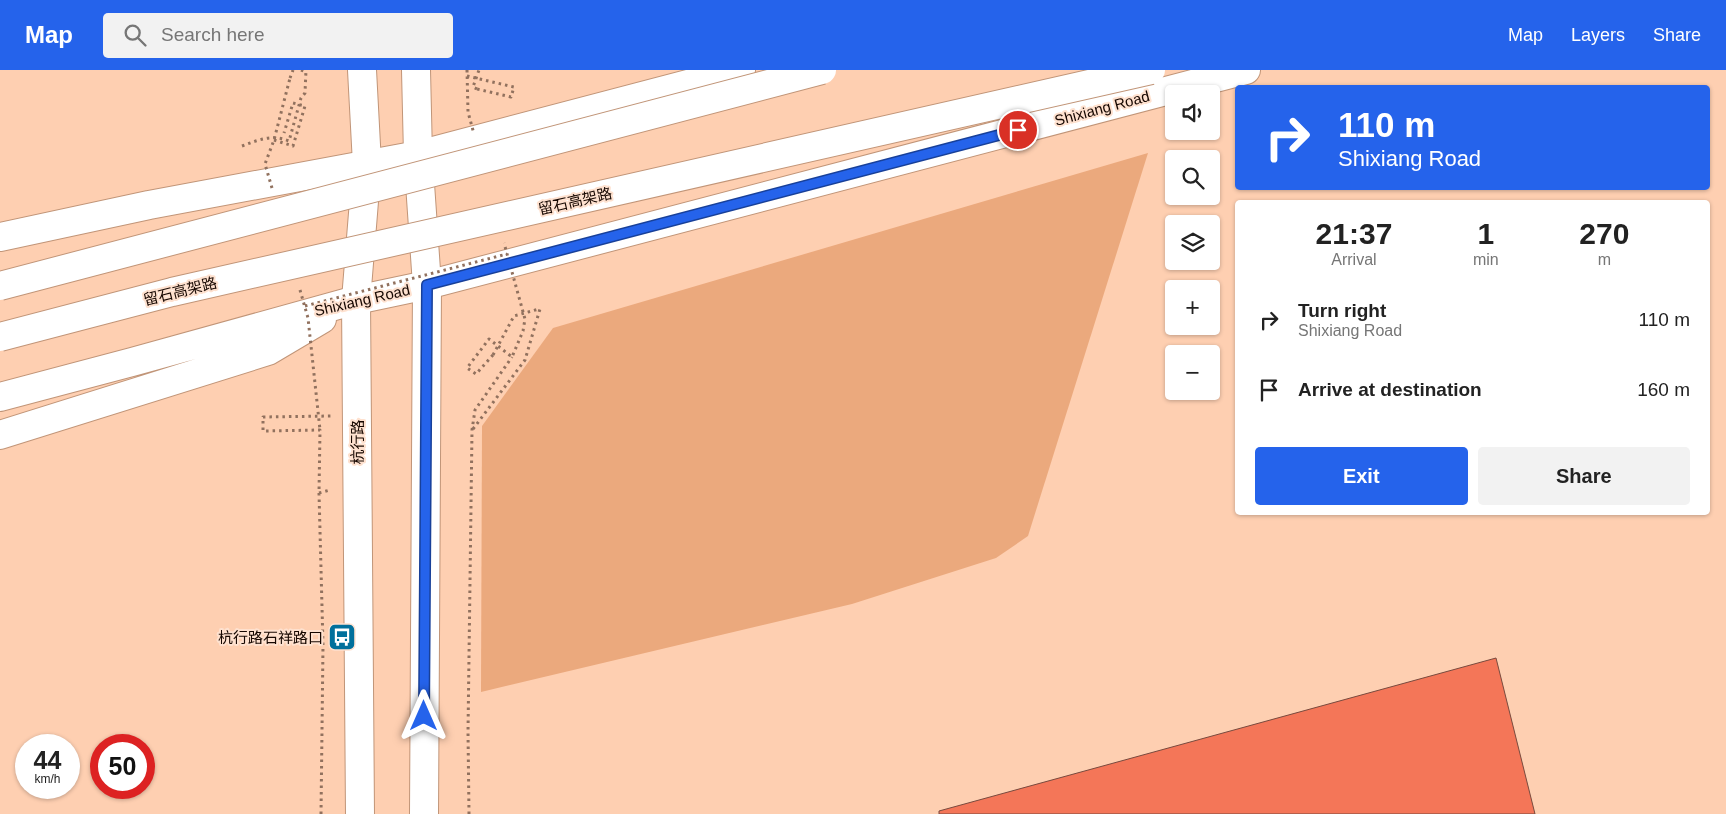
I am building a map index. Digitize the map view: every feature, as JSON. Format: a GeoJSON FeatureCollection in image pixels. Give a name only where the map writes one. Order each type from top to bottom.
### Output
{"type":"FeatureCollection","features":[{"type":"Feature","properties":{"kind":"main road","name":"杭行路"},"geometry":{"type":"LineString","coordinates":[[360,814],[356,300],[367,164],[362,70]]}},
{"type":"Feature","properties":{"kind":"main road"},"geometry":{"type":"LineString","coordinates":[[416,70],[418,155],[427,285],[424,814]]}},
{"type":"Feature","properties":{"kind":"main road"},"geometry":{"type":"LineString","coordinates":[[0,237],[149,205],[418,155],[741,70]]}},
{"type":"Feature","properties":{"kind":"main road"},"geometry":{"type":"LineString","coordinates":[[0,286],[822,70]]}},
{"type":"Feature","properties":{"kind":"main road","name":"留石高架路"},"geometry":{"type":"LineString","coordinates":[[0,337],[172,292],[1150,70]]}},
{"type":"Feature","properties":{"kind":"main road","name":"Shixiang Road"},"geometry":{"type":"LineString","coordinates":[[0,396],[132,362],[356,300],[427,285],[1246,70]]}},
{"type":"Feature","properties":{"kind":"main road"},"geometry":{"type":"LineString","coordinates":[[0,256],[108,230],[149,205]]}},
{"type":"Feature","properties":{"kind":"main road"},"geometry":{"type":"LineString","coordinates":[[0,435],[268,351],[356,300]]}},
{"type":"Feature","properties":{"kind":"path"},"geometry":{"type":"LineString","coordinates":[[282,138],[293,103],[305,106],[293,146],[274,140],[293,70]]}},
{"type":"Feature","properties":{"kind":"path"},"geometry":{"type":"LineString","coordinates":[[242,146],[264,138],[282,138],[289,141],[300,98],[305,93],[306,71],[301,70]]}},
{"type":"Feature","properties":{"kind":"path"},"geometry":{"type":"LineString","coordinates":[[467,76],[514,87],[511,97],[473,87],[479,70]]}},
{"type":"Feature","properties":{"kind":"path"},"geometry":{"type":"LineString","coordinates":[[305,306],[507,254]]}},
{"type":"Feature","properties":{"kind":"path"},"geometry":{"type":"LineString","coordinates":[[469,814],[468,732],[472,430],[475,410],[512,357],[489,339],[467,368],[476,374],[493,355],[501,337],[514,316],[540,309],[525,360],[472,430]]}},
{"type":"Feature","properties":{"kind":"path"},"geometry":{"type":"LineString","coordinates":[[321,814],[323,645],[319,492],[320,430],[262,431],[263,417],[332,416],[332,425]]}},
{"type":"Feature","properties":{"kind":"path"},"geometry":{"type":"LineString","coordinates":[[319,492],[332,489]]}},
{"type":"Feature","properties":{"kind":"shaded area"},"geometry":{"type":"Polygon","coordinates":[[[1148,153],[1028,536],[996,558],[852,604],[481,692],[482,426],[553,328],[1148,153]]]}},
{"type":"Feature","properties":{"kind":"building"},"geometry":{"type":"Polygon","coordinates":[[[1496,658],[1535,814],[939,814],[939,811],[1496,658]]]}},
{"type":"Feature","properties":{"kind":"place","name":"杭行路石祥路口"},"geometry":{"type":"Point","coordinates":[342,637]}},
{"type":"Feature","properties":{"kind":"route"},"geometry":{"type":"LineString","coordinates":[[424,716],[427,285],[1018,130]]}}]}
